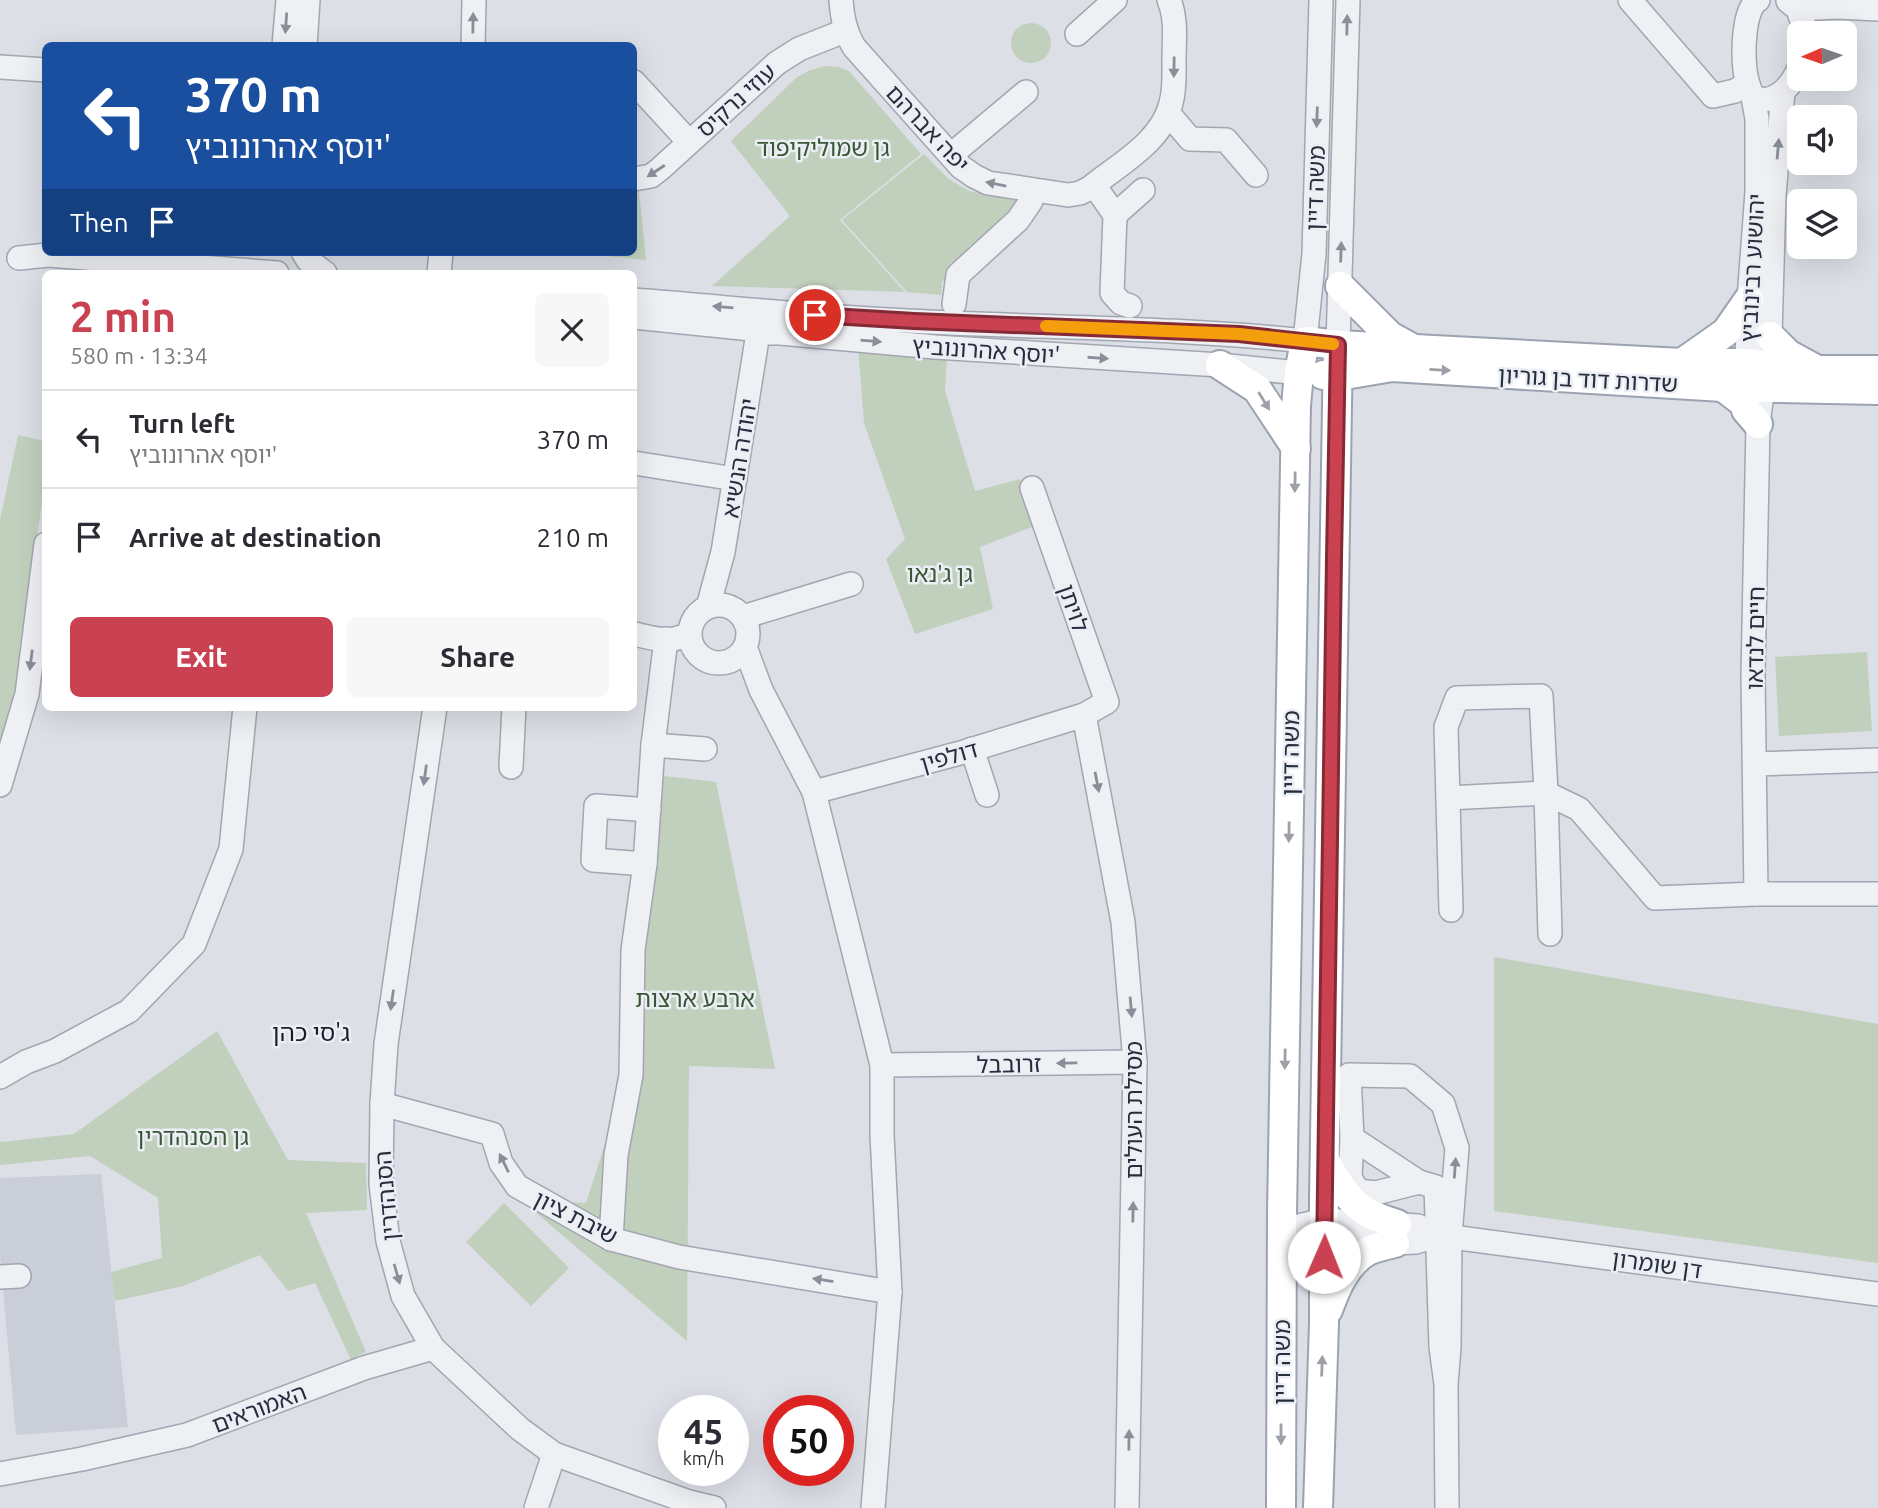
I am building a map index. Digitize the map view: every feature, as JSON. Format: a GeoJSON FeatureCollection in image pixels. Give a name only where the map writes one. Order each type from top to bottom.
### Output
{"type":"FeatureCollection","features":[{"type":"Feature","properties":{"kind":"main road"},"geometry":{"type":"LineString","coordinates":[[1340,286],[1390,336],[1414,349]]}},
{"type":"Feature","properties":{"kind":"main road"},"geometry":{"type":"LineString","coordinates":[[1682,363],[1726,332],[1749,299]]}},
{"type":"Feature","properties":{"kind":"main road"},"geometry":{"type":"LineString","coordinates":[[1770,335],[1788,354],[1817,370]]}},
{"type":"Feature","properties":{"kind":"main road","name":"שדרות דוד בן גוריון"},"geometry":{"type":"LineString","coordinates":[[1305,341],[1682,363],[1878,390]]}},
{"type":"Feature","properties":{"kind":"main road","name":"משה דיין"},"geometry":{"type":"LineString","coordinates":[[1281,1508],[1282,1230],[1296,406],[1305,341]]}},
{"type":"Feature","properties":{"kind":"main road","name":"משה דיין"},"geometry":{"type":"LineString","coordinates":[[1318,1508],[1324,1323],[1338,345]]}},
{"type":"Feature","properties":{"kind":"main road"},"geometry":{"type":"LineString","coordinates":[[1220,366],[1257,389],[1296,448]]}},
{"type":"Feature","properties":{"kind":"main road","name":"שדרות דוד בן גוריון"},"geometry":{"type":"LineString","coordinates":[[1299,373],[1339,376],[1392,368],[1723,387],[1759,372],[1878,370]]}},
{"type":"Feature","properties":{"kind":"main road"},"geometry":{"type":"LineString","coordinates":[[1335,448],[1358,391],[1392,368]]}},
{"type":"Feature","properties":{"kind":"main road"},"geometry":{"type":"LineString","coordinates":[[1723,387],[1744,403],[1746,410],[1758,424]]}},
{"type":"Feature","properties":{"kind":"main road"},"geometry":{"type":"LineString","coordinates":[[1324,1323],[1335,1290],[1348,1267],[1396,1234],[1352,1201],[1325,1161]]}},
{"type":"Feature","properties":{"kind":"street"},"geometry":{"type":"LineString","coordinates":[[284,42],[288,0]]}},
{"type":"Feature","properties":{"kind":"street"},"geometry":{"type":"LineString","coordinates":[[305,42],[308,0]]}},
{"type":"Feature","properties":{"kind":"street"},"geometry":{"type":"LineString","coordinates":[[472,42],[474,0]]}},
{"type":"Feature","properties":{"kind":"street","name":"יפה אברהם"},"geometry":{"type":"LineString","coordinates":[[841,0],[845,28],[854,47],[969,174],[983,181],[1068,195],[1080,193],[1094,185],[1147,143],[1168,113],[1174,88],[1175,22],[1169,0]]}},
{"type":"Feature","properties":{"kind":"street"},"geometry":{"type":"LineString","coordinates":[[1077,34],[1115,0]]}},
{"type":"Feature","properties":{"kind":"street","name":"משה דיין"},"geometry":{"type":"LineString","coordinates":[[1305,341],[1314,254],[1321,0]]}},
{"type":"Feature","properties":{"kind":"street","name":"משה דיין"},"geometry":{"type":"LineString","coordinates":[[1338,345],[1348,0]]}},
{"type":"Feature","properties":{"kind":"street"},"geometry":{"type":"LineString","coordinates":[[1630,0],[1737,92],[1764,100],[1787,88]]}},
{"type":"Feature","properties":{"kind":"street","name":"יהושוע רבינוביץ"},"geometry":{"type":"LineString","coordinates":[[1758,0],[1753,3],[1746,21],[1744,56],[1737,92],[1757,119],[1757,192],[1749,299],[1759,372]]}},
{"type":"Feature","properties":{"kind":"street"},"geometry":{"type":"LineString","coordinates":[[1793,5],[1878,9]]}},
{"type":"Feature","properties":{"kind":"street"},"geometry":{"type":"LineString","coordinates":[[1793,5],[1802,21]]}},
{"type":"Feature","properties":{"kind":"street"},"geometry":{"type":"LineString","coordinates":[[1821,21],[1837,7]]}},
{"type":"Feature","properties":{"kind":"street","name":"עוזי נרקיס"},"geometry":{"type":"LineString","coordinates":[[637,178],[656,173],[777,63],[799,49],[837,34],[845,28]]}},
{"type":"Feature","properties":{"kind":"street"},"geometry":{"type":"LineString","coordinates":[[0,67],[42,70]]}},
{"type":"Feature","properties":{"kind":"street"},"geometry":{"type":"LineString","coordinates":[[637,85],[690,142]]}},
{"type":"Feature","properties":{"kind":"street"},"geometry":{"type":"LineString","coordinates":[[951,155],[1026,92]]}},
{"type":"Feature","properties":{"kind":"street"},"geometry":{"type":"LineString","coordinates":[[1737,92],[1734,102],[1757,119]]}},
{"type":"Feature","properties":{"kind":"street","name":"יהושוע רבינוביץ"},"geometry":{"type":"LineString","coordinates":[[1759,372],[1770,335],[1774,195],[1783,92]]}},
{"type":"Feature","properties":{"kind":"street"},"geometry":{"type":"LineString","coordinates":[[1168,113],[1190,139],[1226,140],[1256,175]]}},
{"type":"Feature","properties":{"kind":"street"},"geometry":{"type":"LineString","coordinates":[[1094,185],[1115,215],[1112,293],[1121,303],[1130,306]]}},
{"type":"Feature","properties":{"kind":"street"},"geometry":{"type":"LineString","coordinates":[[1115,215],[1143,190]]}},
{"type":"Feature","properties":{"kind":"street"},"geometry":{"type":"LineString","coordinates":[[954,304],[958,275],[1018,220],[1031,201],[1032,191]]}},
{"type":"Feature","properties":{"kind":"street"},"geometry":{"type":"LineString","coordinates":[[10,257],[42,255]]}},
{"type":"Feature","properties":{"kind":"street"},"geometry":{"type":"LineString","coordinates":[[51,256],[85,267],[274,269],[286,256]]}},
{"type":"Feature","properties":{"kind":"street"},"geometry":{"type":"LineString","coordinates":[[306,256],[321,270]]}},
{"type":"Feature","properties":{"kind":"street","name":"יוסף אהרונוביץ'"},"geometry":{"type":"LineString","coordinates":[[637,301],[769,326],[935,347],[1299,373]]}},
{"type":"Feature","properties":{"kind":"street","name":"יוסף אהרונוביץ'"},"geometry":{"type":"LineString","coordinates":[[637,317],[751,329],[910,321],[1239,334],[1305,341]]}},
{"type":"Feature","properties":{"kind":"street","name":"יהודה הנשיא"},"geometry":{"type":"LineString","coordinates":[[726,610],[723,552],[754,364],[769,343],[769,326]]}},
{"type":"Feature","properties":{"kind":"street","name":"חיים לנדאו"},"geometry":{"type":"LineString","coordinates":[[1756,894],[1752,750],[1759,372]]}},
{"type":"Feature","properties":{"kind":"street"},"geometry":{"type":"LineString","coordinates":[[637,463],[735,479]]}},
{"type":"Feature","properties":{"kind":"street","name":"לויתן"},"geometry":{"type":"LineString","coordinates":[[1032,488],[1107,702],[1084,715]]}},
{"type":"Feature","properties":{"kind":"street"},"geometry":{"type":"LineString","coordinates":[[0,785],[26,694],[42,574]]}},
{"type":"Feature","properties":{"kind":"street"},"geometry":{"type":"LineString","coordinates":[[726,610],[748,627],[748,638],[745,647],[735,658],[716,663],[704,659],[691,643],[693,621],[699,613],[726,610],[851,584]]}},
{"type":"Feature","properties":{"kind":"street"},"geometry":{"type":"LineString","coordinates":[[637,635],[675,640],[690,633]]}},
{"type":"Feature","properties":{"kind":"street"},"geometry":{"type":"LineString","coordinates":[[611,1239],[616,1155],[631,1075],[633,950],[645,864],[653,745],[666,639]]}},
{"type":"Feature","properties":{"kind":"street"},"geometry":{"type":"LineString","coordinates":[[745,647],[761,690],[814,792],[882,1066],[882,1135],[890,1292],[873,1508]]}},
{"type":"Feature","properties":{"kind":"street"},"geometry":{"type":"LineString","coordinates":[[726,662],[761,690]]}},
{"type":"Feature","properties":{"kind":"street"},"geometry":{"type":"LineString","coordinates":[[1451,910],[1446,727],[1457,698],[1541,696],[1550,934]]}},
{"type":"Feature","properties":{"kind":"street"},"geometry":{"type":"LineString","coordinates":[[0,1077],[129,1011],[194,944],[231,849],[245,711]]}},
{"type":"Feature","properties":{"kind":"street","name":"הסנהדרין"},"geometry":{"type":"LineString","coordinates":[[434,711],[386,1044],[382,1104],[381,1184],[387,1241],[403,1296],[433,1348],[520,1429],[554,1454],[688,1505],[714,1508]]}},
{"type":"Feature","properties":{"kind":"street"},"geometry":{"type":"LineString","coordinates":[[511,767],[514,711]]}},
{"type":"Feature","properties":{"kind":"street","name":"דולפין"},"geometry":{"type":"LineString","coordinates":[[814,792],[972,750],[1084,715]]}},
{"type":"Feature","properties":{"kind":"street","name":"מסילת העולים"},"geometry":{"type":"LineString","coordinates":[[1084,715],[1123,922],[1135,1062],[1127,1508]]}},
{"type":"Feature","properties":{"kind":"street"},"geometry":{"type":"LineString","coordinates":[[653,745],[705,750]]}},
{"type":"Feature","properties":{"kind":"street"},"geometry":{"type":"LineString","coordinates":[[972,750],[988,795]]}},
{"type":"Feature","properties":{"kind":"street"},"geometry":{"type":"LineString","coordinates":[[1752,750],[1878,760]]}},
{"type":"Feature","properties":{"kind":"street"},"geometry":{"type":"LineString","coordinates":[[1448,798],[1546,793],[1579,809],[1655,898],[1756,894],[1878,894]]}},
{"type":"Feature","properties":{"kind":"street"},"geometry":{"type":"LineString","coordinates":[[645,864],[593,860],[596,806],[649,810]]}},
{"type":"Feature","properties":{"kind":"street"},"geometry":{"type":"LineString","coordinates":[[0,1067],[26,1062]]}},
{"type":"Feature","properties":{"kind":"street","name":"זרובבל"},"geometry":{"type":"LineString","coordinates":[[882,1066],[1135,1062]]}},
{"type":"Feature","properties":{"kind":"street"},"geometry":{"type":"LineString","coordinates":[[1419,1182],[1376,1193],[1358,1191],[1350,1178],[1352,1138],[1349,1075],[1410,1076],[1443,1104],[1457,1148],[1443,1235]]}},
{"type":"Feature","properties":{"kind":"street","name":"שיבת ציון"},"geometry":{"type":"LineString","coordinates":[[382,1104],[492,1134],[501,1163],[517,1186],[611,1239],[679,1257],[890,1292]]}},
{"type":"Feature","properties":{"kind":"street"},"geometry":{"type":"LineString","coordinates":[[1352,1138],[1419,1182],[1436,1187],[1443,1235],[1449,1347],[1446,1384],[1447,1508]]}},
{"type":"Feature","properties":{"kind":"street","name":"דן שומרון"},"geometry":{"type":"LineString","coordinates":[[1282,1230],[1396,1234],[1418,1226],[1443,1235],[1878,1294]]}},
{"type":"Feature","properties":{"kind":"street","name":"האמוראים"},"geometry":{"type":"LineString","coordinates":[[0,1481],[187,1435],[364,1368],[433,1348]]}},
{"type":"Feature","properties":{"kind":"street"},"geometry":{"type":"LineString","coordinates":[[536,1508],[554,1454]]}},
{"type":"Feature","properties":{"kind":"street","name":"האמוראים"},"geometry":{"type":"LineString","coordinates":[[0,1474],[82,1459]]}},
{"type":"Feature","properties":{"kind":"street"},"geometry":{"type":"LineString","coordinates":[[0,1474],[0,1481]]}},
{"type":"Feature","properties":{"kind":"shaded area"},"geometry":{"type":"Polygon","coordinates":[[[101,1174],[128,1427],[16,1435],[0,1256],[0,1178],[101,1174]]]}},
{"type":"Feature","properties":{"kind":"green space"},"geometry":{"type":"Polygon","coordinates":[[[1031,23],[1045,29],[1051,43],[1045,57],[1031,63],[1017,57],[1011,43],[1017,29],[1031,23]]]}},
{"type":"Feature","properties":{"kind":"green space","name":"גן שמוליקיפוד"},"geometry":{"type":"Polygon","coordinates":[[[825,66],[849,71],[921,154],[840,220],[905,292],[712,286],[790,216],[731,141],[796,78],[825,66]]]}},
{"type":"Feature","properties":{"kind":"green space"},"geometry":{"type":"Polygon","coordinates":[[[924,154],[949,179],[969,191],[1019,200],[1019,208],[942,282],[941,295],[907,292],[842,220],[924,154]]]}},
{"type":"Feature","properties":{"kind":"green space"},"geometry":{"type":"Polygon","coordinates":[[[637,191],[639,191],[646,260],[607,256],[637,256],[637,191]]]}},
{"type":"Feature","properties":{"kind":"green space","name":"גן ג'נאו"},"geometry":{"type":"Polygon","coordinates":[[[858,348],[947,354],[945,391],[975,491],[1020,479],[1037,525],[980,547],[993,609],[915,634],[886,559],[905,539],[864,423],[858,348]]]}},
{"type":"Feature","properties":{"kind":"green space"},"geometry":{"type":"Polygon","coordinates":[[[18,435],[42,440],[42,502],[16,691],[0,758],[0,520],[18,435]]]}},
{"type":"Feature","properties":{"kind":"green space"},"geometry":{"type":"Polygon","coordinates":[[[1867,652],[1872,731],[1779,736],[1775,657],[1867,652]]]}},
{"type":"Feature","properties":{"kind":"green space","name":"ארבע ארצות"},"geometry":{"type":"Polygon","coordinates":[[[647,774],[716,782],[775,1069],[689,1066],[687,1341],[522,1201],[586,1203],[626,1078],[647,774]]]}},
{"type":"Feature","properties":{"kind":"green space"},"geometry":{"type":"Polygon","coordinates":[[[1494,957],[1878,1024],[1878,1263],[1494,1211],[1494,957]]]}},
{"type":"Feature","properties":{"kind":"green space","name":"גן הסנהדרין"},"geometry":{"type":"Polygon","coordinates":[[[217,1031],[288,1160],[366,1163],[367,1210],[306,1213],[366,1352],[352,1362],[315,1283],[288,1291],[260,1255],[183,1286],[115,1301],[111,1272],[162,1258],[158,1198],[90,1156],[0,1165],[0,1142],[74,1134],[217,1031]]]}},
{"type":"Feature","properties":{"kind":"green space"},"geometry":{"type":"Polygon","coordinates":[[[504,1203],[569,1268],[531,1306],[466,1242],[504,1203]]]}},
{"type":"Feature","properties":{"kind":"slow traffic"},"geometry":{"type":"LineString","coordinates":[[1046,326],[1239,334],[1333,344]]}},
{"type":"Feature","properties":{"kind":"district","name":"ג'סי כהן"},"geometry":{"type":"Point","coordinates":[311,1032]}},
{"type":"Feature","properties":{"kind":"route"},"geometry":{"type":"LineString","coordinates":[[815,315],[1239,334],[1338,345],[1324,1257]]}}]}
